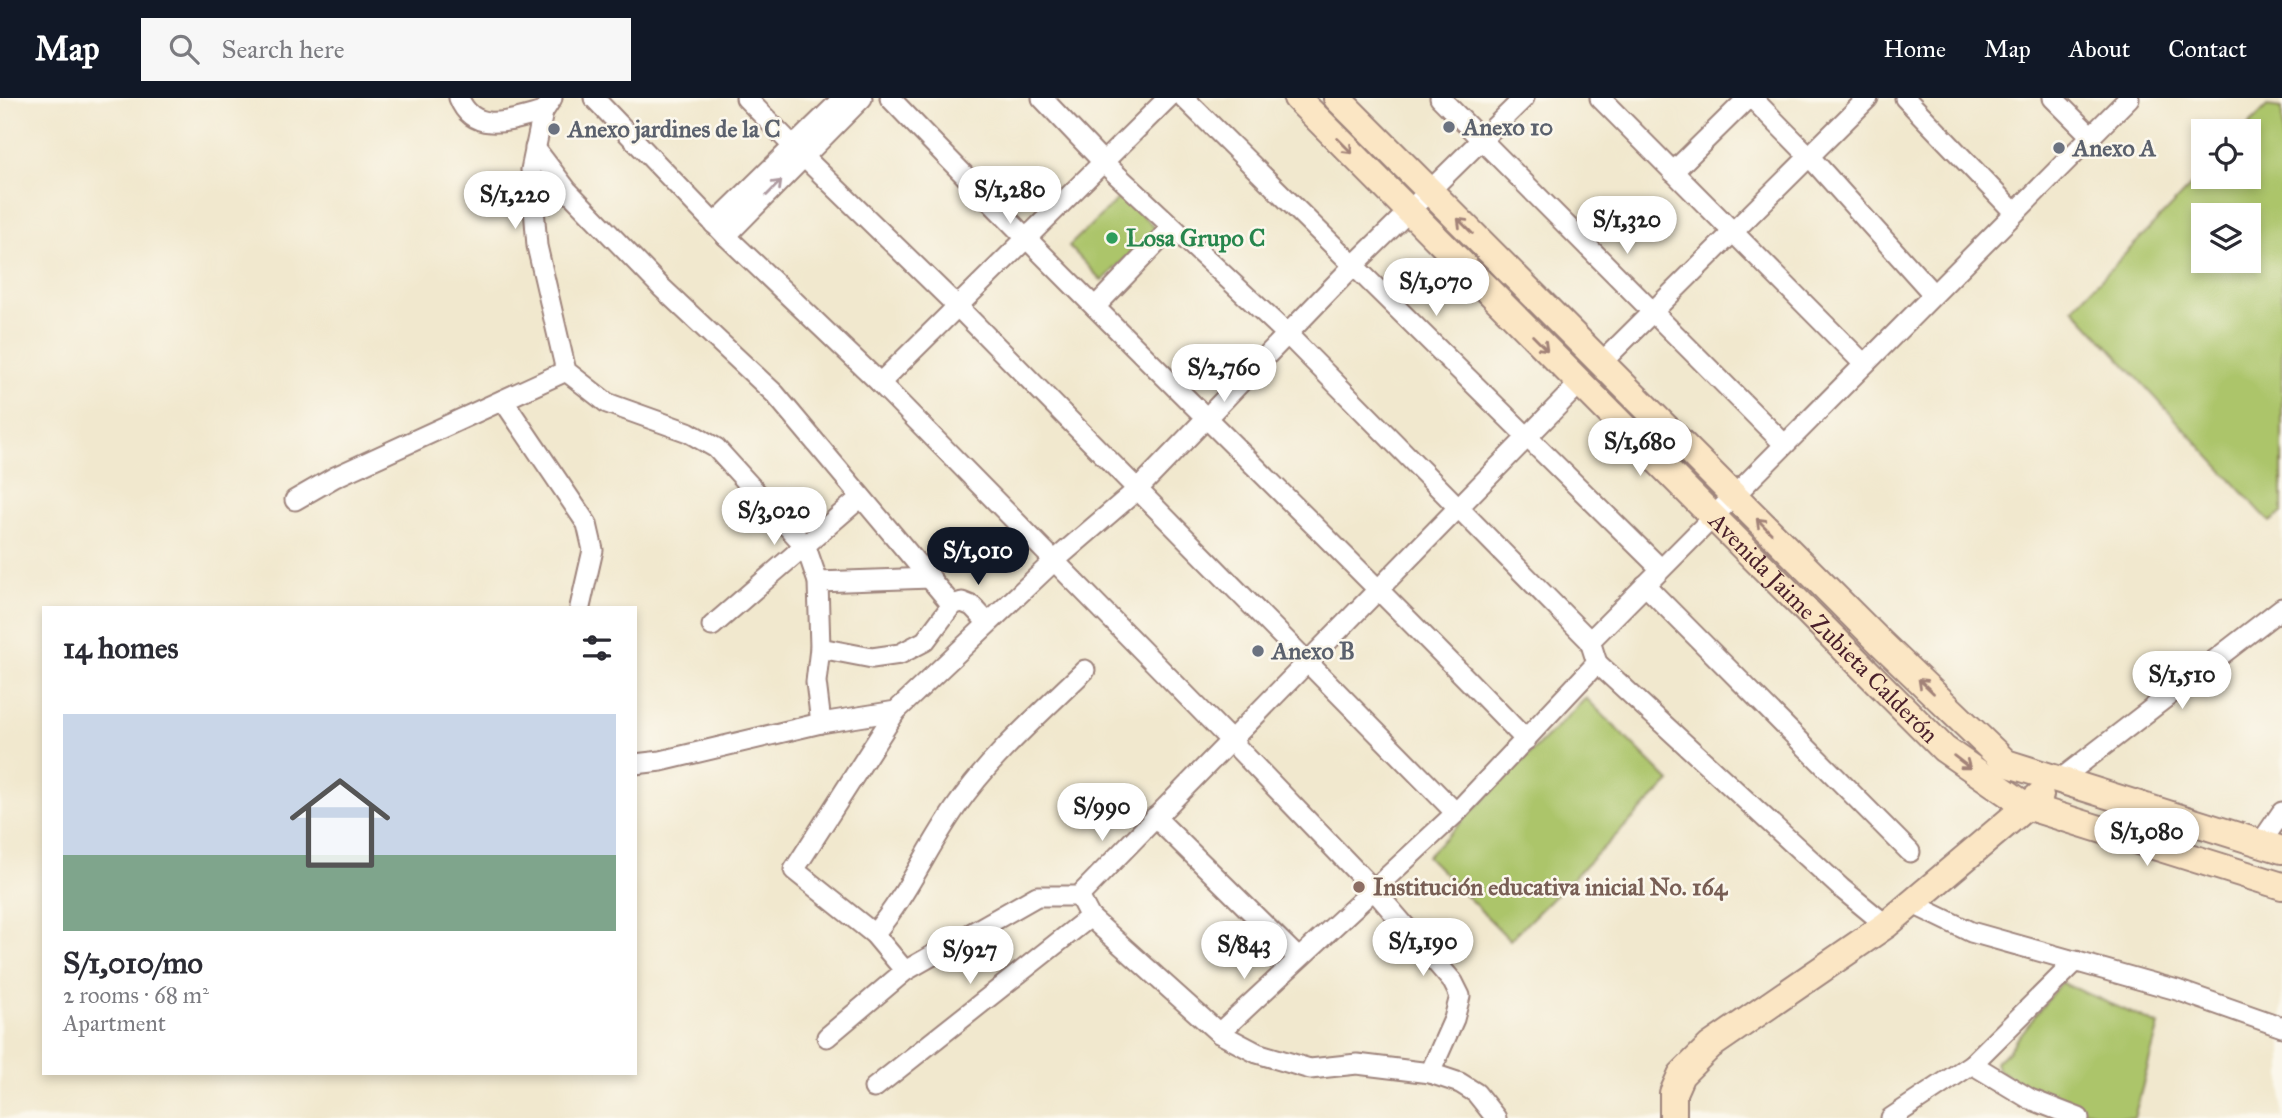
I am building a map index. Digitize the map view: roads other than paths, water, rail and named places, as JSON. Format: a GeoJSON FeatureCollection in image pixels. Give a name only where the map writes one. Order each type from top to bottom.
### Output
{"type":"FeatureCollection","features":[{"type":"Feature","properties":{"kind":"street"},"geometry":{"type":"LineString","coordinates":[[459,98],[463,109],[472,118],[486,123],[502,123],[547,105]]}},
{"type":"Feature","properties":{"kind":"street"},"geometry":{"type":"LineString","coordinates":[[594,98],[720,230],[880,383],[1230,740],[1374,890],[1453,982],[1460,996],[1454,1019],[1430,1073]]}},
{"type":"Feature","properties":{"kind":"street"},"geometry":{"type":"LineString","coordinates":[[746,98],[958,307],[1456,813]]}},
{"type":"Feature","properties":{"kind":"street"},"geometry":{"type":"LineString","coordinates":[[799,152],[842,98]]}},
{"type":"Feature","properties":{"kind":"street"},"geometry":{"type":"LineString","coordinates":[[720,230],[799,152],[862,98]]}},
{"type":"Feature","properties":{"kind":"street"},"geometry":{"type":"LineString","coordinates":[[890,98],[1025,240],[1379,587],[1526,740]]}},
{"type":"Feature","properties":{"kind":"street"},"geometry":{"type":"LineString","coordinates":[[1042,98],[1103,163],[1288,335],[1459,507],[1590,641],[1597,663],[1841,888],[1886,925]]}},
{"type":"Feature","properties":{"kind":"street"},"geometry":{"type":"LineString","coordinates":[[880,383],[1168,98]]}},
{"type":"Feature","properties":{"kind":"street"},"geometry":{"type":"LineString","coordinates":[[1184,98],[1660,569]]}},
{"type":"Feature","properties":{"kind":"street","name":"Avenida Jaime Zubieta Calderón"},"geometry":{"type":"LineString","coordinates":[[1297,98],[1944,749],[2026,806],[2282,886]]}},
{"type":"Feature","properties":{"kind":"street","name":"Avenida Jaime Zubieta Calderón"},"geometry":{"type":"LineString","coordinates":[[1338,98],[1733,495],[2006,763],[2271,847]]}},
{"type":"Feature","properties":{"kind":"street"},"geometry":{"type":"LineString","coordinates":[[1440,98],[1783,443]]}},
{"type":"Feature","properties":{"kind":"street"},"geometry":{"type":"LineString","coordinates":[[905,971],[874,934],[794,870],[896,711],[1053,562],[1138,489],[1354,265],[1524,98]]}},
{"type":"Feature","properties":{"kind":"street"},"geometry":{"type":"LineString","coordinates":[[1600,98],[1863,363]]}},
{"type":"Feature","properties":{"kind":"street"},"geometry":{"type":"LineString","coordinates":[[1673,172],[1750,98],[1809,156],[1933,294]]}},
{"type":"Feature","properties":{"kind":"street"},"geometry":{"type":"LineString","coordinates":[[1601,363],[1868,98]]}},
{"type":"Feature","properties":{"kind":"street"},"geometry":{"type":"LineString","coordinates":[[1905,98],[2014,212]]}},
{"type":"Feature","properties":{"kind":"street"},"geometry":{"type":"LineString","coordinates":[[2053,98],[2092,137]]}},
{"type":"Feature","properties":{"kind":"street"},"geometry":{"type":"LineString","coordinates":[[1590,641],[1783,443],[2129,98]]}},
{"type":"Feature","properties":{"kind":"street"},"geometry":{"type":"LineString","coordinates":[[547,105],[531,170],[537,246],[566,371],[607,403],[688,432],[716,449],[806,547],[814,563],[818,582],[820,648],[816,682],[821,723]]}},
{"type":"Feature","properties":{"kind":"street"},"geometry":{"type":"LineString","coordinates":[[535,148],[567,190],[677,304],[775,394],[952,606]]}},
{"type":"Feature","properties":{"kind":"street"},"geometry":{"type":"LineString","coordinates":[[1095,307],[1172,227]]}},
{"type":"Feature","properties":{"kind":"street"},"geometry":{"type":"LineString","coordinates":[[295,500],[335,477],[566,371]]}},
{"type":"Feature","properties":{"kind":"street"},"geometry":{"type":"LineString","coordinates":[[827,1037],[905,971],[1037,896],[1079,896],[1580,383]]}},
{"type":"Feature","properties":{"kind":"street"},"geometry":{"type":"LineString","coordinates":[[503,400],[587,524],[593,551],[580,606]]}},
{"type":"Feature","properties":{"kind":"street"},"geometry":{"type":"LineString","coordinates":[[712,626],[861,497]]}},
{"type":"Feature","properties":{"kind":"street"},"geometry":{"type":"LineString","coordinates":[[818,582],[931,578]]}},
{"type":"Feature","properties":{"kind":"street"},"geometry":{"type":"LineString","coordinates":[[1645,584],[1910,852]]}},
{"type":"Feature","properties":{"kind":"street"},"geometry":{"type":"LineString","coordinates":[[820,648],[872,658],[900,654],[925,640],[952,606],[962,602],[972,606],[988,623]]}},
{"type":"Feature","properties":{"kind":"street"},"geometry":{"type":"LineString","coordinates":[[1673,1118],[1673,1093],[1695,1059],[1886,925],[2026,806],[2282,608]]}},
{"type":"Feature","properties":{"kind":"street"},"geometry":{"type":"LineString","coordinates":[[1219,1033],[1297,957],[1456,813],[1597,663]]}},
{"type":"Feature","properties":{"kind":"street"},"geometry":{"type":"LineString","coordinates":[[874,934],[900,903],[955,808],[987,766],[1085,670]]}},
{"type":"Feature","properties":{"kind":"street"},"geometry":{"type":"LineString","coordinates":[[637,764],[661,761],[821,723],[896,711]]}},
{"type":"Feature","properties":{"kind":"street"},"geometry":{"type":"LineString","coordinates":[[2271,847],[2282,812]]}},
{"type":"Feature","properties":{"kind":"street"},"geometry":{"type":"LineString","coordinates":[[1155,817],[1297,957]]}},
{"type":"Feature","properties":{"kind":"street"},"geometry":{"type":"LineString","coordinates":[[1079,896],[1090,917],[1219,1033],[1257,1053],[1310,1069],[1357,1064],[1430,1073],[1460,1083],[1476,1093],[1496,1118]]}},
{"type":"Feature","properties":{"kind":"street"},"geometry":{"type":"LineString","coordinates":[[1913,904],[1971,932],[2177,990],[2282,1027]]}},
{"type":"Feature","properties":{"kind":"street"},"geometry":{"type":"LineString","coordinates":[[874,1087],[1090,917]]}},
{"type":"Feature","properties":{"kind":"street"},"geometry":{"type":"LineString","coordinates":[[1891,1118],[1972,1064],[2076,961]]}},
{"type":"Feature","properties":{"kind":"street"},"geometry":{"type":"LineString","coordinates":[[1972,1064],[2030,1099],[2079,1118]]}},
{"type":"Feature","properties":{"kind":"place","name":"Anexo 10"},"geometry":{"type":"Point","coordinates":[1449,127]}},
{"type":"Feature","properties":{"kind":"place","name":"Anexo jardines de la C"},"geometry":{"type":"Point","coordinates":[554,129]}},
{"type":"Feature","properties":{"kind":"place","name":"Anexo A"},"geometry":{"type":"Point","coordinates":[2059,148]}},
{"type":"Feature","properties":{"kind":"place","name":"Losa Grupo C"},"geometry":{"type":"Point","coordinates":[1112,238]}},
{"type":"Feature","properties":{"kind":"place","name":"Anexo B"},"geometry":{"type":"Point","coordinates":[1258,651]}},
{"type":"Feature","properties":{"kind":"place","name":"Institución educativa inicial No. 164"},"geometry":{"type":"Point","coordinates":[1359,887]}}]}
